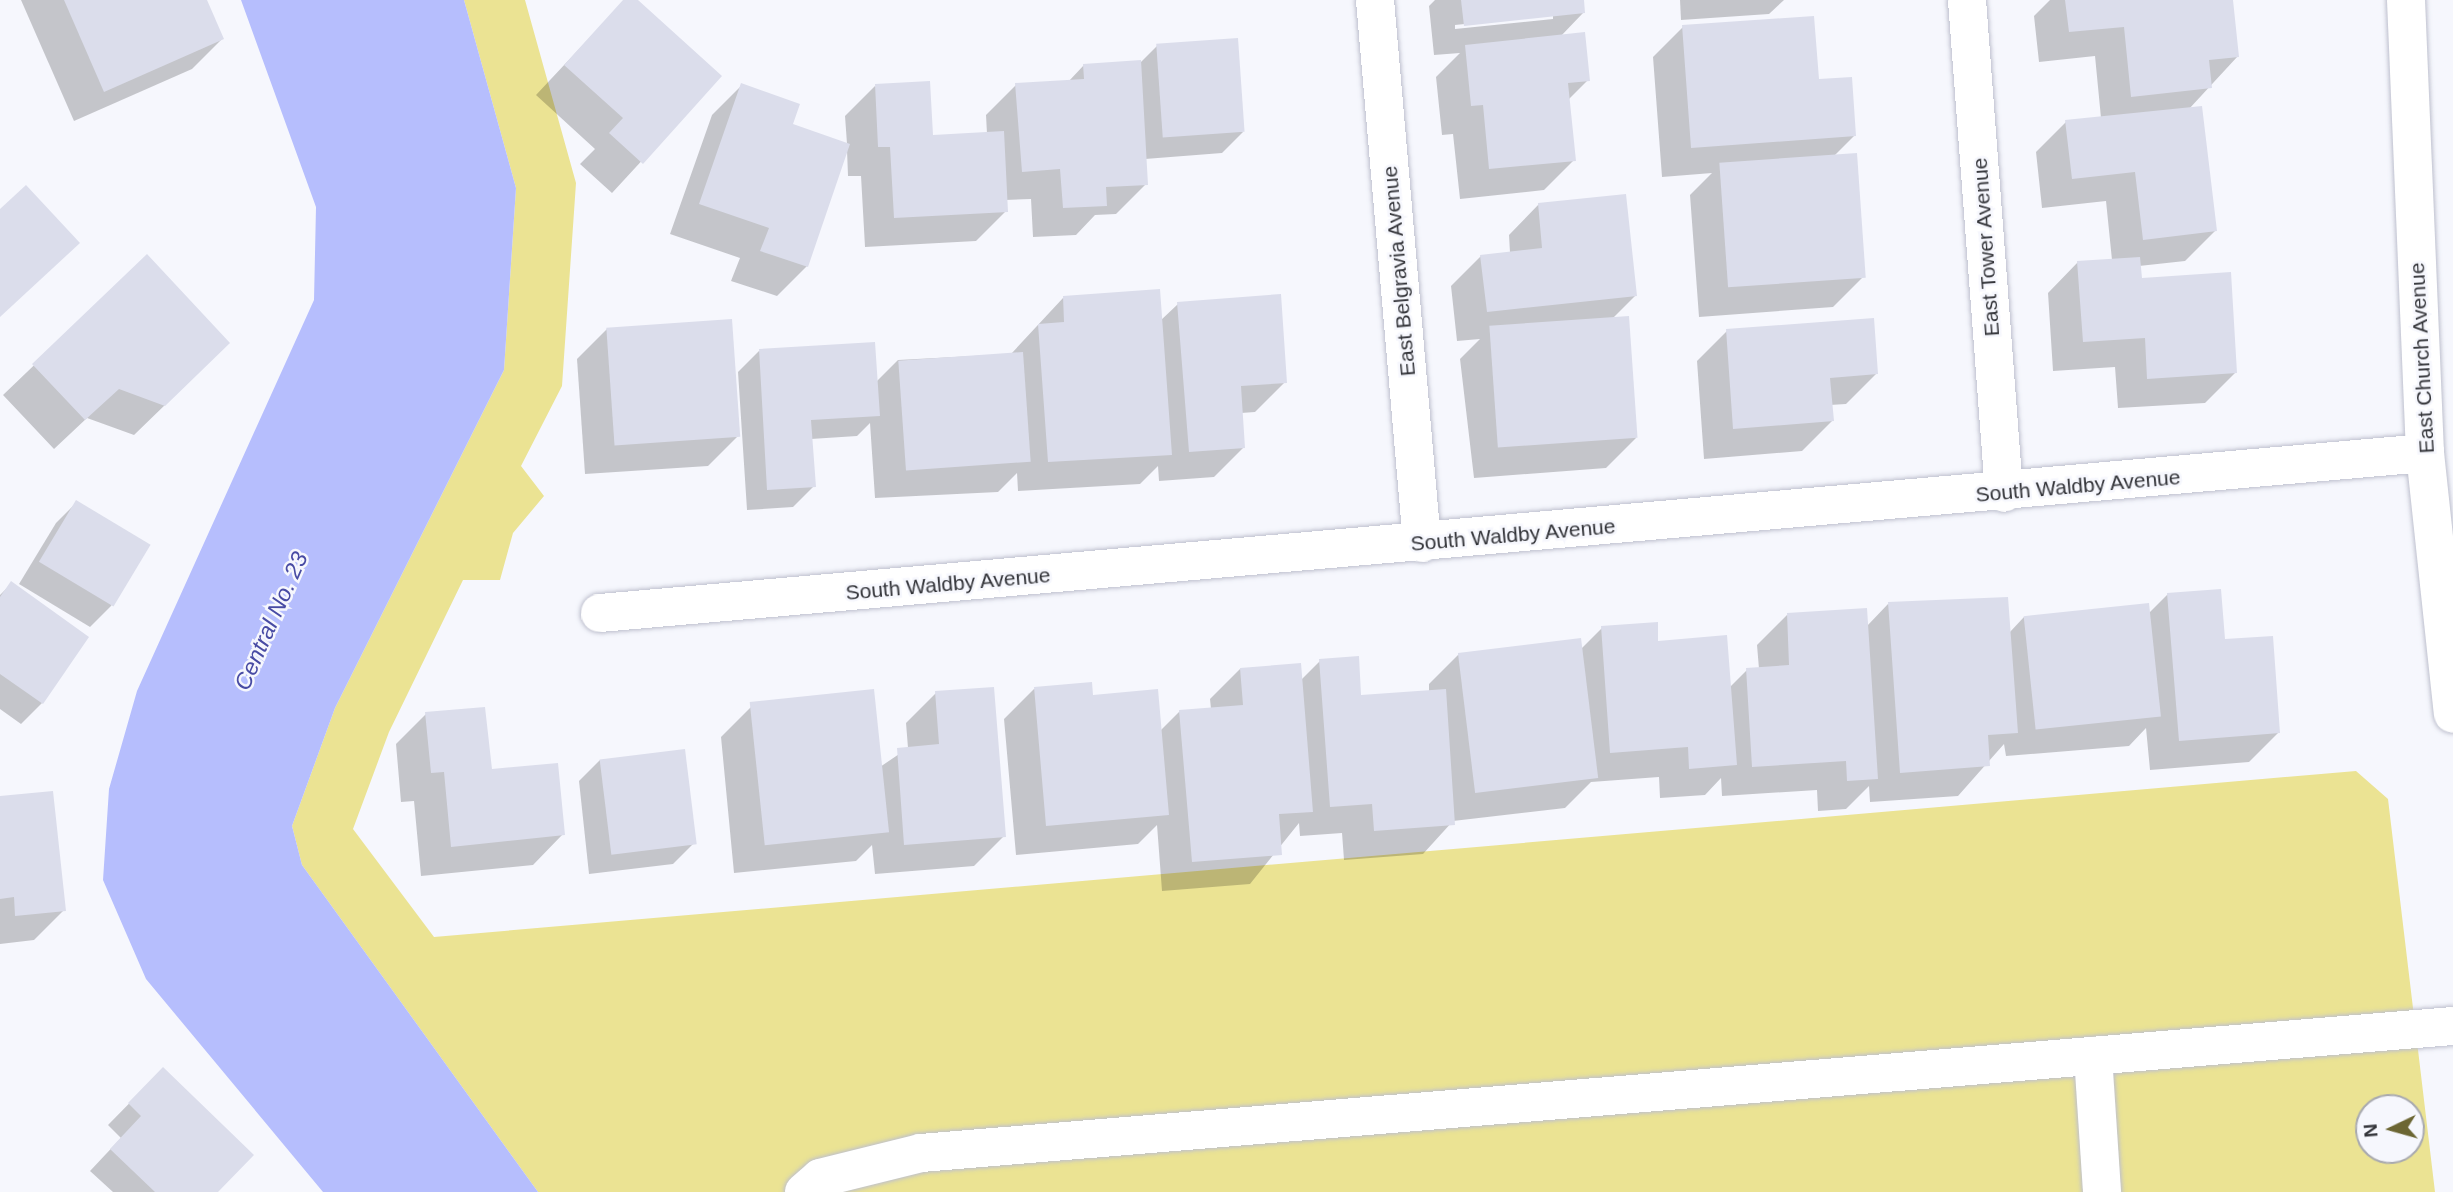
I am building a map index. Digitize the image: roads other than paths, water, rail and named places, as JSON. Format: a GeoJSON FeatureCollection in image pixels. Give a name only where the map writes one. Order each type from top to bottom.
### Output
{"type":"FeatureCollection","features":[{"type":"Feature","properties":{"kind":"street","name":"East Belgravia Avenue"},"geometry":{"type":"LineString","coordinates":[[1375,0],[1422,543]]}},
{"type":"Feature","properties":{"kind":"street","name":"East Tower Avenue"},"geometry":{"type":"LineString","coordinates":[[1967,0],[2004,493]]}},
{"type":"Feature","properties":{"kind":"street","name":"East Church Avenue"},"geometry":{"type":"LineString","coordinates":[[2406,0],[2425,453],[2453,714]]}},
{"type":"Feature","properties":{"kind":"street","name":"South Waldby Avenue"},"geometry":{"type":"LineString","coordinates":[[600,614],[2004,493],[2425,453]]}},
{"type":"Feature","properties":{"kind":"street"},"geometry":{"type":"LineString","coordinates":[[804,1192],[820,1178],[921,1153],[2453,1026]]}},
{"type":"Feature","properties":{"kind":"street"},"geometry":{"type":"LineString","coordinates":[[2093,1056],[2102,1192]]}},
{"type":"Feature","properties":{"kind":"water","name":"Central No. 23"},"geometry":{"type":"Polygon","coordinates":[[[241,0],[464,0],[516,188],[504,370],[335,708],[292,826],[302,865],[538,1192],[323,1192],[146,979],[103,880],[109,789],[137,691],[314,300],[316,207],[241,0]]]}}]}
